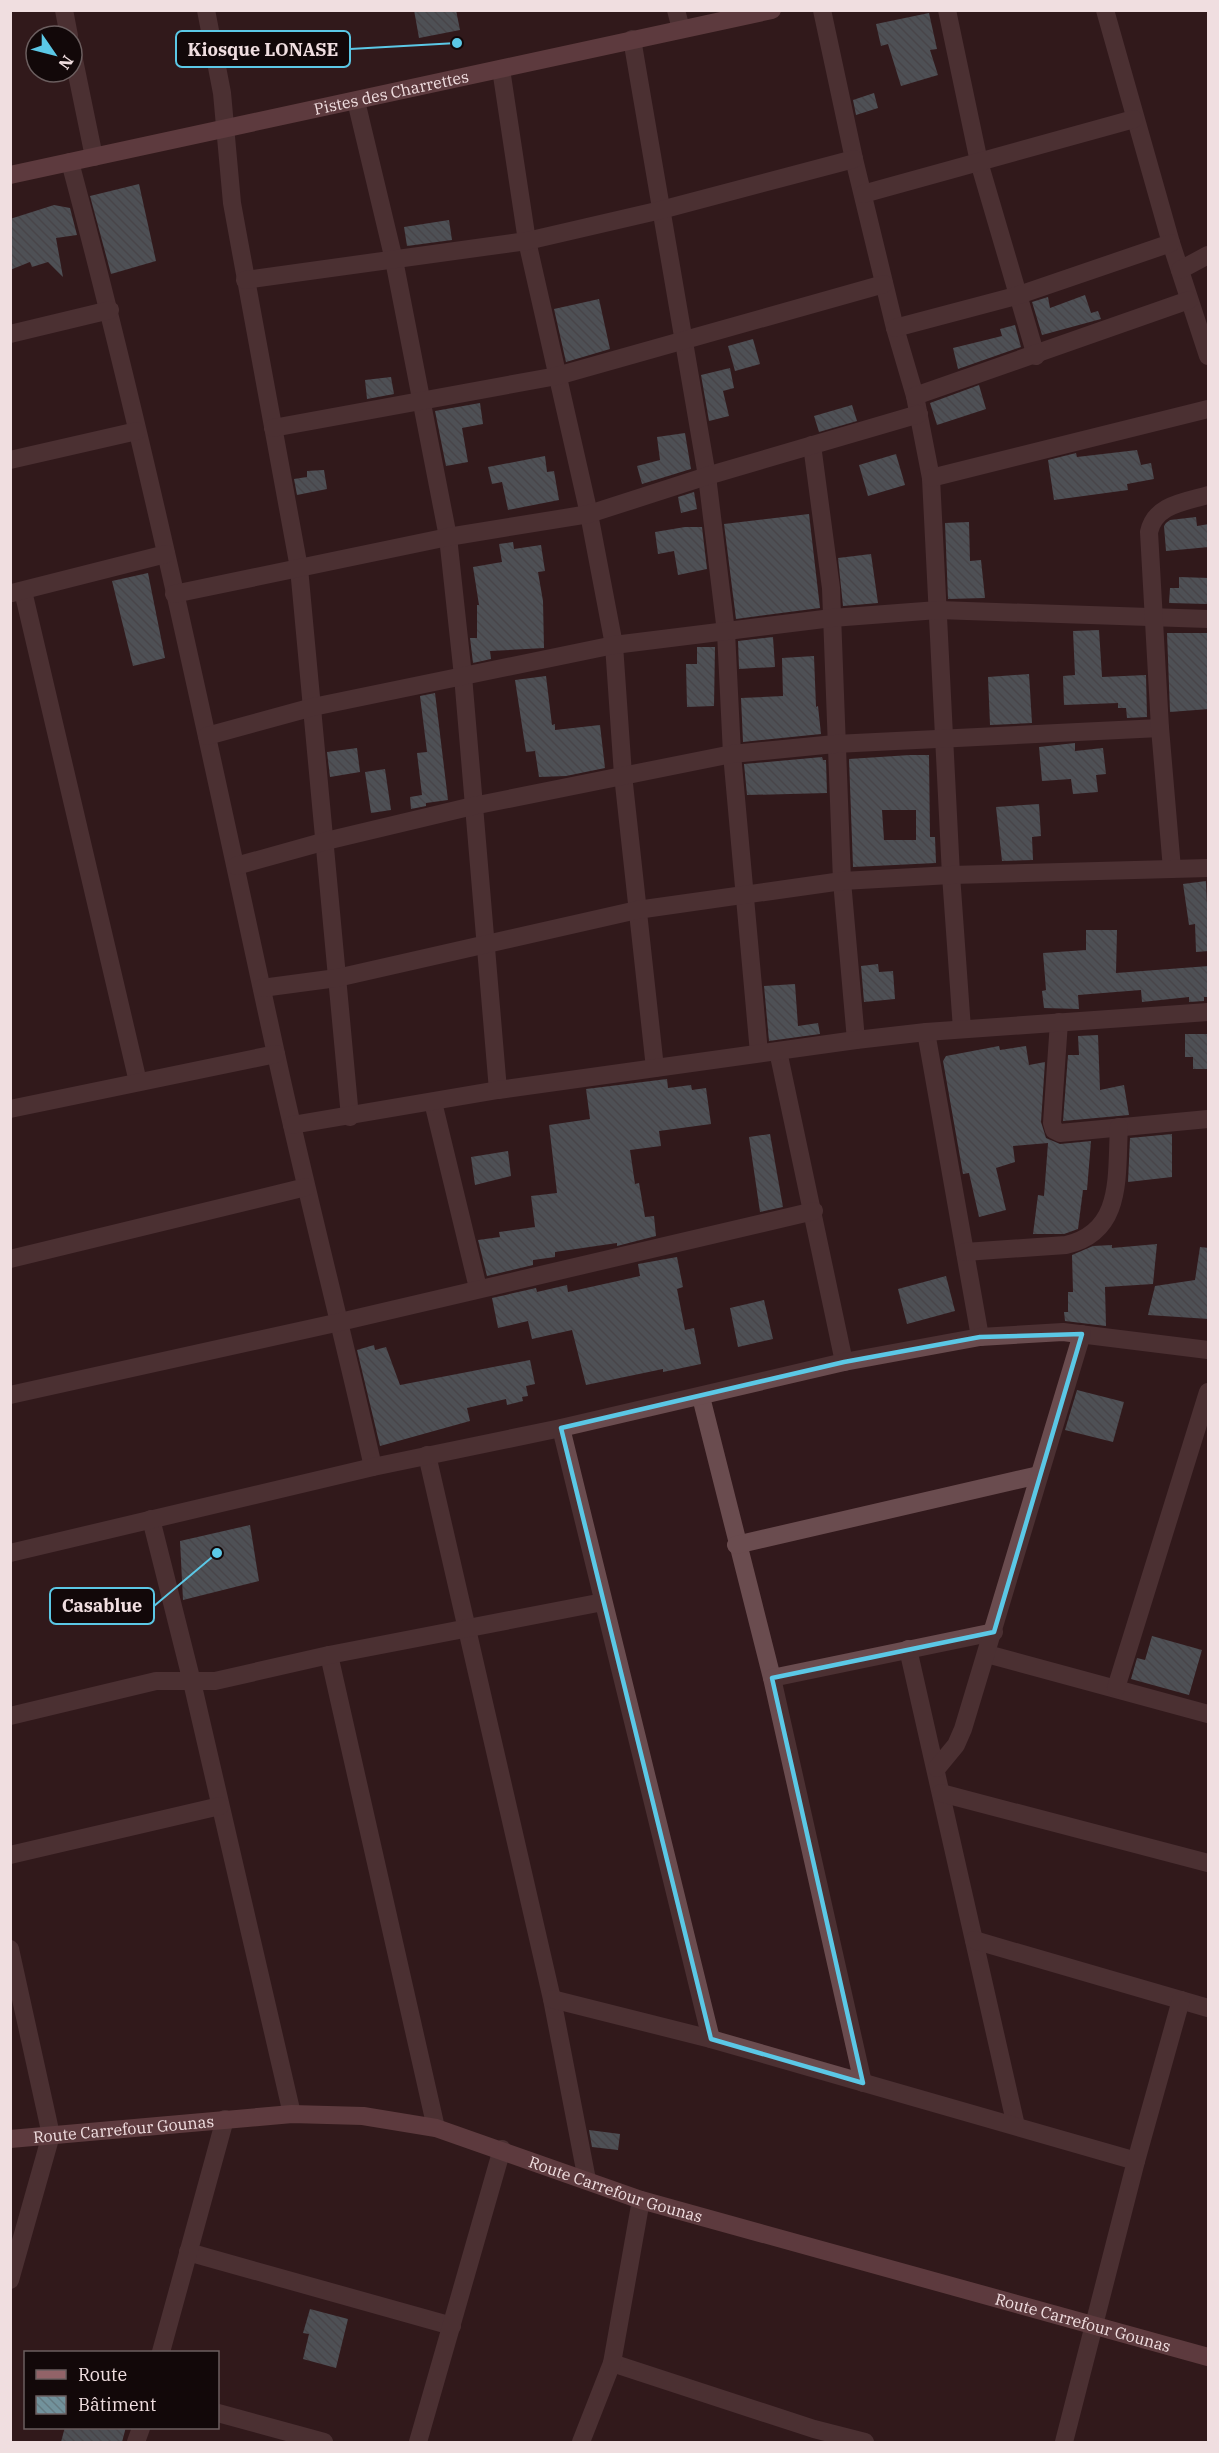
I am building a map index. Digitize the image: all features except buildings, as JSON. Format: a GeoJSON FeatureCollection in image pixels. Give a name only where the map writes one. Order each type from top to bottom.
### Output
{"type":"FeatureCollection","features":[{"type":"Feature","properties":{"kind":"main road","name":"Pistes des Charrettes"},"geometry":{"type":"LineString","coordinates":[[10,175],[772,10]]}},
{"type":"Feature","properties":{"kind":"main road","name":"Route Carrefour Gounas"},"geometry":{"type":"LineString","coordinates":[[10,2139],[292,2114],[363,2116],[436,2128],[502,2149],[641,2200],[1094,2328],[1209,2357]]}},
{"type":"Feature","properties":{"kind":"street"},"geometry":{"type":"LineString","coordinates":[[206,10],[215,51],[226,128],[227,167],[245,280],[299,568],[350,1117]]}},
{"type":"Feature","properties":{"kind":"street"},"geometry":{"type":"LineString","coordinates":[[676,10],[681,29]]}},
{"type":"Feature","properties":{"kind":"street"},"geometry":{"type":"LineString","coordinates":[[822,10],[884,284],[920,414],[931,478],[951,875],[962,1029]]}},
{"type":"Feature","properties":{"kind":"street"},"geometry":{"type":"LineString","coordinates":[[947,10],[979,162],[1016,296],[1036,356]]}},
{"type":"Feature","properties":{"kind":"street"},"geometry":{"type":"LineString","coordinates":[[1105,10],[1134,119],[1208,356]]}},
{"type":"Feature","properties":{"kind":"street"},"geometry":{"type":"LineString","coordinates":[[632,39],[707,476],[726,632],[732,754],[759,1053]]}},
{"type":"Feature","properties":{"kind":"street"},"geometry":{"type":"LineString","coordinates":[[501,69],[527,241],[589,513],[614,645],[623,776],[655,1068]]}},
{"type":"Feature","properties":{"kind":"street"},"geometry":{"type":"LineString","coordinates":[[79,84],[94,157]]}},
{"type":"Feature","properties":{"kind":"street"},"geometry":{"type":"LineString","coordinates":[[356,101],[394,260],[448,537],[463,676],[498,1090]]}},
{"type":"Feature","properties":{"kind":"street"},"geometry":{"type":"LineString","coordinates":[[863,194],[1134,119]]}},
{"type":"Feature","properties":{"kind":"street"},"geometry":{"type":"LineString","coordinates":[[245,280],[527,241],[661,210],[854,159]]}},
{"type":"Feature","properties":{"kind":"street"},"geometry":{"type":"LineString","coordinates":[[70,162],[110,310],[306,1187],[373,1467]]}},
{"type":"Feature","properties":{"kind":"street"},"geometry":{"type":"LineString","coordinates":[[896,328],[1016,296],[1171,243]]}},
{"type":"Feature","properties":{"kind":"street"},"geometry":{"type":"LineString","coordinates":[[1180,270],[1209,255]]}},
{"type":"Feature","properties":{"kind":"street"},"geometry":{"type":"LineString","coordinates":[[273,428],[557,376],[884,284]]}},
{"type":"Feature","properties":{"kind":"street"},"geometry":{"type":"LineString","coordinates":[[915,396],[1036,356],[1190,300]]}},
{"type":"Feature","properties":{"kind":"street"},"geometry":{"type":"LineString","coordinates":[[10,333],[110,310]]}},
{"type":"Feature","properties":{"kind":"street"},"geometry":{"type":"LineString","coordinates":[[931,478],[1209,410]]}},
{"type":"Feature","properties":{"kind":"street"},"geometry":{"type":"LineString","coordinates":[[174,594],[448,537],[589,513],[920,414]]}},
{"type":"Feature","properties":{"kind":"street"},"geometry":{"type":"LineString","coordinates":[[10,460],[137,431]]}},
{"type":"Feature","properties":{"kind":"street"},"geometry":{"type":"LineString","coordinates":[[812,445],[832,618],[842,881],[856,1040]]}},
{"type":"Feature","properties":{"kind":"street"},"geometry":{"type":"LineString","coordinates":[[1173,869],[1160,728],[1149,531],[1151,522],[1161,510],[1209,495]]}},
{"type":"Feature","properties":{"kind":"street"},"geometry":{"type":"LineString","coordinates":[[138,1082],[17,592],[166,554]]}},
{"type":"Feature","properties":{"kind":"street"},"geometry":{"type":"LineString","coordinates":[[207,736],[313,707],[614,645],[832,618],[938,610],[1209,619]]}},
{"type":"Feature","properties":{"kind":"street"},"geometry":{"type":"LineString","coordinates":[[236,866],[326,841],[473,806],[732,754],[835,744],[1160,728]]}},
{"type":"Feature","properties":{"kind":"street"},"geometry":{"type":"LineString","coordinates":[[262,988],[337,978],[638,910],[842,881],[951,875],[1209,868]]}},
{"type":"Feature","properties":{"kind":"street"},"geometry":{"type":"LineString","coordinates":[[292,1125],[350,1117],[498,1090],[856,1040],[962,1029],[1209,1012]]}},
{"type":"Feature","properties":{"kind":"street"},"geometry":{"type":"LineString","coordinates":[[1059,1022],[1052,1123],[1054,1130],[1060,1133],[1209,1119]]}},
{"type":"Feature","properties":{"kind":"street"},"geometry":{"type":"LineString","coordinates":[[926,1032],[980,1337]]}},
{"type":"Feature","properties":{"kind":"street"},"geometry":{"type":"LineString","coordinates":[[778,1051],[814,1211],[844,1362]]}},
{"type":"Feature","properties":{"kind":"street"},"geometry":{"type":"LineString","coordinates":[[10,1109],[276,1054]]}},
{"type":"Feature","properties":{"kind":"street"},"geometry":{"type":"LineString","coordinates":[[433,1102],[478,1288]]}},
{"type":"Feature","properties":{"kind":"street"},"geometry":{"type":"LineString","coordinates":[[965,1252],[1066,1245],[1082,1241],[1097,1232],[1111,1209],[1116,1181],[1119,1127]]}},
{"type":"Feature","properties":{"kind":"street"},"geometry":{"type":"LineString","coordinates":[[10,1259],[306,1187]]}},
{"type":"Feature","properties":{"kind":"street"},"geometry":{"type":"LineString","coordinates":[[10,1395],[340,1322],[814,1211]]}},
{"type":"Feature","properties":{"kind":"street"},"geometry":{"type":"LineString","coordinates":[[10,1553],[373,1467],[701,1397],[844,1362],[980,1337],[1048,1332],[1209,1350]]}},
{"type":"Feature","properties":{"kind":"street"},"geometry":{"type":"LineString","coordinates":[[937,1768],[956,1744],[987,1654],[1082,1334]]}},
{"type":"Feature","properties":{"kind":"street"},"geometry":{"type":"LineString","coordinates":[[1116,1688],[1209,1392]]}},
{"type":"Feature","properties":{"kind":"street"},"geometry":{"type":"LineString","coordinates":[[701,1397],[736,1545],[772,1678],[863,2083]]}},
{"type":"Feature","properties":{"kind":"street"},"geometry":{"type":"LineString","coordinates":[[561,1428],[711,2039]]}},
{"type":"Feature","properties":{"kind":"street"},"geometry":{"type":"LineString","coordinates":[[427,1455],[552,1999],[587,2180]]}},
{"type":"Feature","properties":{"kind":"street"},"geometry":{"type":"LineString","coordinates":[[736,1545],[1040,1475]]}},
{"type":"Feature","properties":{"kind":"street"},"geometry":{"type":"LineString","coordinates":[[151,1519],[192,1682],[292,2114]]}},
{"type":"Feature","properties":{"kind":"street"},"geometry":{"type":"LineString","coordinates":[[10,1716],[156,1681],[192,1682],[239,1676],[329,1655],[603,1602]]}},
{"type":"Feature","properties":{"kind":"street"},"geometry":{"type":"LineString","coordinates":[[772,1678],[994,1632]]}},
{"type":"Feature","properties":{"kind":"street"},"geometry":{"type":"LineString","coordinates":[[908,1649],[937,1768],[1016,2126]]}},
{"type":"Feature","properties":{"kind":"street"},"geometry":{"type":"LineString","coordinates":[[987,1654],[1209,1714]]}},
{"type":"Feature","properties":{"kind":"street"},"geometry":{"type":"LineString","coordinates":[[329,1655],[436,2128]]}},
{"type":"Feature","properties":{"kind":"street"},"geometry":{"type":"LineString","coordinates":[[941,1793],[1209,1863]]}},
{"type":"Feature","properties":{"kind":"street"},"geometry":{"type":"LineString","coordinates":[[10,1855],[220,1806]]}},
{"type":"Feature","properties":{"kind":"street"},"geometry":{"type":"LineString","coordinates":[[974,1940],[1209,2008]]}},
{"type":"Feature","properties":{"kind":"street"},"geometry":{"type":"LineString","coordinates":[[10,1949],[51,2135],[10,2280]]}},
{"type":"Feature","properties":{"kind":"street"},"geometry":{"type":"LineString","coordinates":[[552,1999],[711,2039],[1136,2161]]}},
{"type":"Feature","properties":{"kind":"street"},"geometry":{"type":"LineString","coordinates":[[1064,2442],[1136,2161],[1181,2000]]}},
{"type":"Feature","properties":{"kind":"street"},"geometry":{"type":"LineString","coordinates":[[161,2351],[225,2119]]}},
{"type":"Feature","properties":{"kind":"street"},"geometry":{"type":"LineString","coordinates":[[418,2442],[502,2149]]}},
{"type":"Feature","properties":{"kind":"street"},"geometry":{"type":"LineString","coordinates":[[581,2442],[612,2363],[641,2200]]}},
{"type":"Feature","properties":{"kind":"street"},"geometry":{"type":"LineString","coordinates":[[188,2252],[452,2326]]}},
{"type":"Feature","properties":{"kind":"street"},"geometry":{"type":"LineString","coordinates":[[612,2363],[813,2436],[865,2442]]}},
{"type":"Feature","properties":{"kind":"street"},"geometry":{"type":"LineString","coordinates":[[219,2413],[291,2438],[324,2442]]}},
{"type":"Feature","properties":{"kind":"highlighted area"},"geometry":{"type":"Polygon","coordinates":[[[1082,1334],[994,1632],[772,1678],[863,2083],[711,2039],[561,1428],[844,1362],[980,1337],[1082,1334]]]}},
{"type":"Feature","properties":{"kind":"place","name":"Kiosque LONASE"},"geometry":{"type":"Point","coordinates":[457,43]}},
{"type":"Feature","properties":{"kind":"place","name":"Casablue"},"geometry":{"type":"Point","coordinates":[217,1553]}}]}
